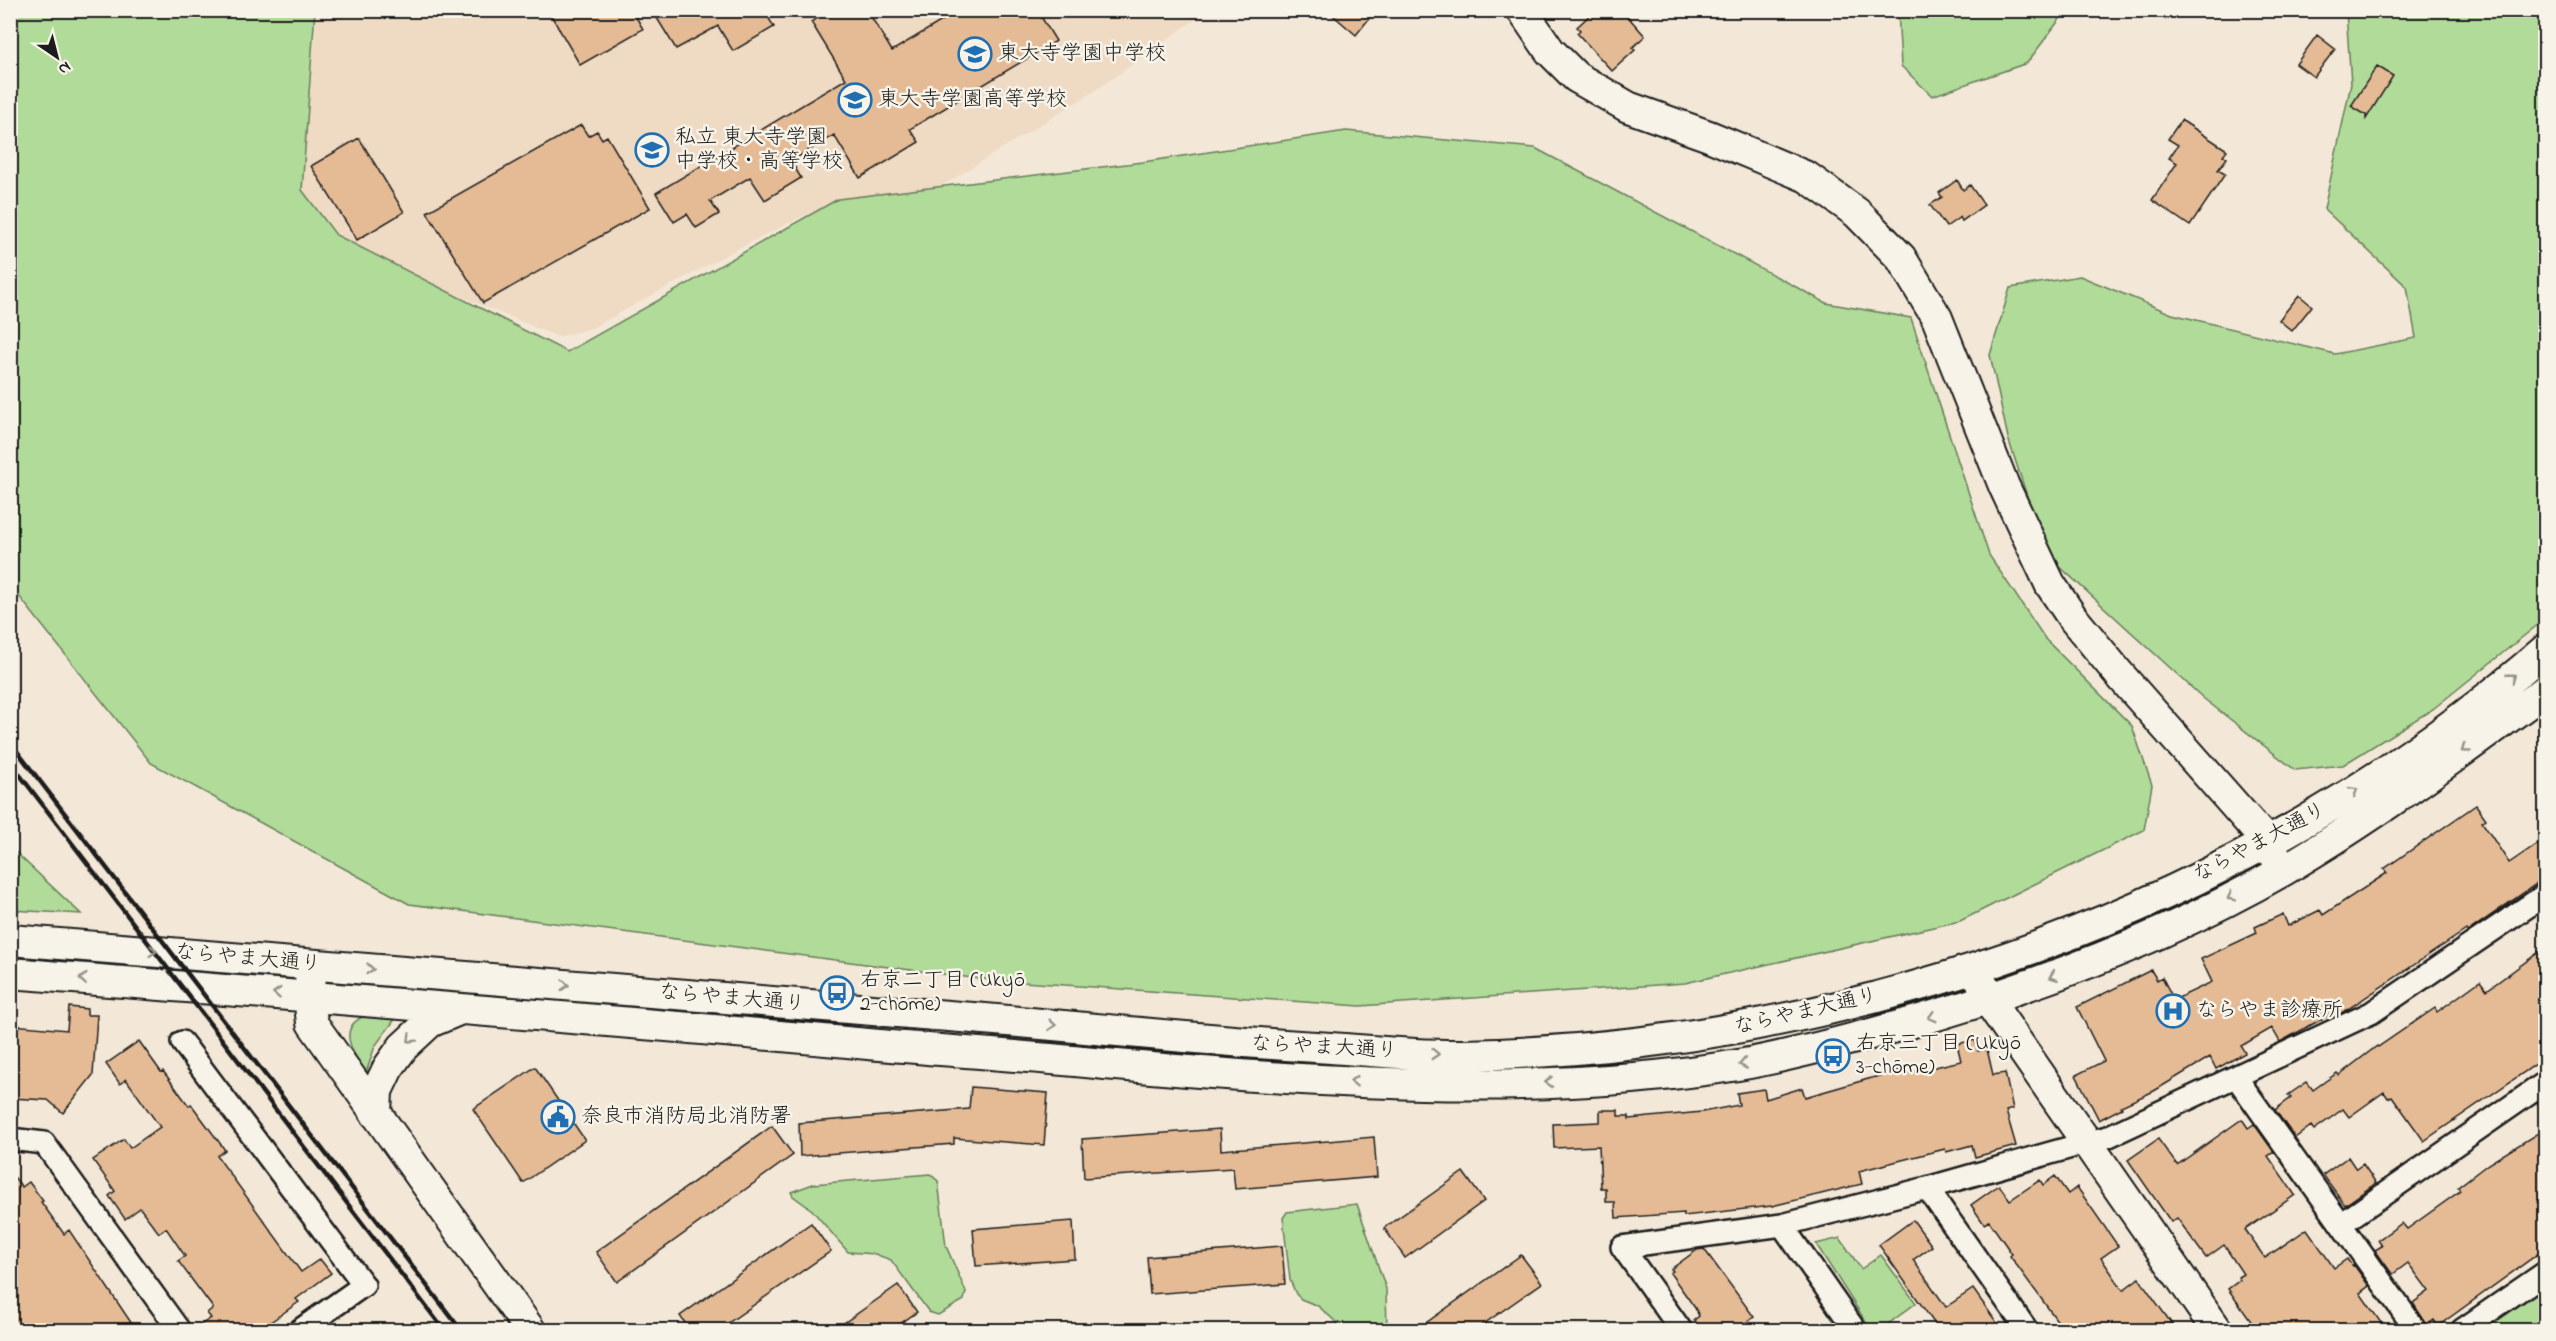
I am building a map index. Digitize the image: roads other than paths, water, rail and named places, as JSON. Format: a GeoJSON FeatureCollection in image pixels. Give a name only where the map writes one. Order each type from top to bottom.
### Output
{"type":"FeatureCollection","features":[{"type":"Feature","properties":{"kind":"street"},"geometry":{"type":"LineString","coordinates":[[1522,10],[1550,51],[1576,77],[1628,107],[1709,136],[1807,177],[1857,213],[1901,258],[1937,318],[2004,486],[2050,584],[2072,617],[2119,674],[2267,842],[2283,870]]}},
{"type":"Feature","properties":{"kind":"street","name":"ならやま大通り"},"geometry":{"type":"LineString","coordinates":[[10,940],[987,1019],[1231,1042],[1457,1055],[1594,1048],[1666,1040],[1749,1026],[1942,980],[2078,932],[2267,842],[2359,789],[2438,734],[2546,649]]}},
{"type":"Feature","properties":{"kind":"street","name":"ならやま大通り"},"geometry":{"type":"LineString","coordinates":[[10,973],[668,1025],[1229,1075],[1458,1086],[1619,1078],[1740,1065],[1830,1045],[1988,1000],[2091,962],[2167,929],[2283,870],[2416,785],[2546,690]]}},
{"type":"Feature","properties":{"kind":"street"},"geometry":{"type":"LineString","coordinates":[[1681,1330],[1622,1246],[1782,1225],[1927,1188],[2087,1143],[2124,1130],[2371,1013],[2546,894]]}},
{"type":"Feature","properties":{"kind":"street"},"geometry":{"type":"LineString","coordinates":[[312,964],[309,996],[312,1023],[530,1330]]}},
{"type":"Feature","properties":{"kind":"street"},"geometry":{"type":"LineString","coordinates":[[1977,968],[1988,1000],[2217,1330]]}},
{"type":"Feature","properties":{"kind":"street"},"geometry":{"type":"LineString","coordinates":[[376,1114],[377,1091],[388,1068],[403,1047],[430,1022],[461,1009]]}},
{"type":"Feature","properties":{"kind":"street"},"geometry":{"type":"LineString","coordinates":[[182,1042],[364,1285],[300,1330]]}},
{"type":"Feature","properties":{"kind":"street"},"geometry":{"type":"LineString","coordinates":[[2236,1077],[2416,1330]]}},
{"type":"Feature","properties":{"kind":"street"},"geometry":{"type":"LineString","coordinates":[[2341,1224],[2546,1082]]}},
{"type":"Feature","properties":{"kind":"street"},"geometry":{"type":"LineString","coordinates":[[10,1139],[44,1143],[179,1330]]}},
{"type":"Feature","properties":{"kind":"street"},"geometry":{"type":"LineString","coordinates":[[1927,1188],[2027,1330]]}},
{"type":"Feature","properties":{"kind":"street"},"geometry":{"type":"LineString","coordinates":[[1782,1225],[1855,1330]]}},
{"type":"Feature","properties":{"kind":"street"},"geometry":{"type":"LineString","coordinates":[[2462,1330],[2546,1272]]}},
{"type":"Feature","properties":{"kind":"railway"},"geometry":{"type":"LineString","coordinates":[[10,742],[461,1330]]}},
{"type":"Feature","properties":{"kind":"railway"},"geometry":{"type":"LineString","coordinates":[[10,762],[444,1330]]}},
{"type":"Feature","properties":{"kind":"place","name":"東大寺学園中学校"},"geometry":{"type":"Point","coordinates":[975,54]}},
{"type":"Feature","properties":{"kind":"place","name":"東大寺学園高等学校"},"geometry":{"type":"Point","coordinates":[855,100]}},
{"type":"Feature","properties":{"kind":"place","name":"私立 東大寺学園 中学校・高等学校"},"geometry":{"type":"Point","coordinates":[652,150]}},
{"type":"Feature","properties":{"kind":"place","name":"右京二丁目 (Ukyō 2-chōme)"},"geometry":{"type":"Point","coordinates":[837,993]}},
{"type":"Feature","properties":{"kind":"place","name":"ならやま診療所"},"geometry":{"type":"Point","coordinates":[2173,1011]}},
{"type":"Feature","properties":{"kind":"place","name":"右京三丁目 (Ukyō 3-chōme)"},"geometry":{"type":"Point","coordinates":[1833,1056]}},
{"type":"Feature","properties":{"kind":"place","name":"奈良市消防局北消防署"},"geometry":{"type":"Point","coordinates":[558,1117]}}]}
